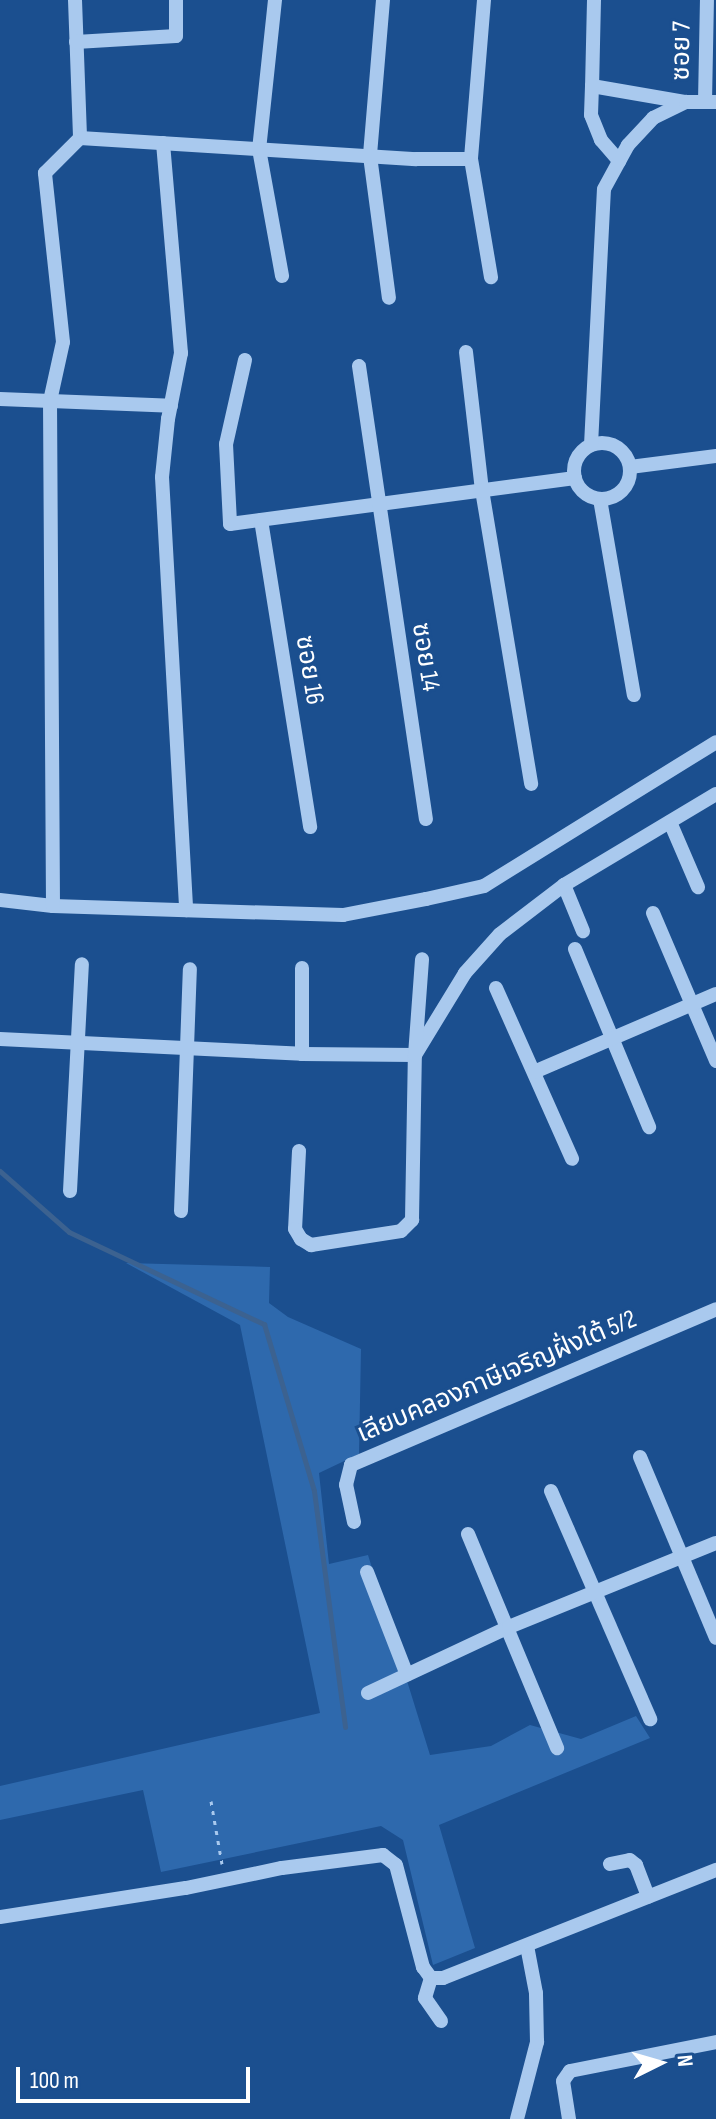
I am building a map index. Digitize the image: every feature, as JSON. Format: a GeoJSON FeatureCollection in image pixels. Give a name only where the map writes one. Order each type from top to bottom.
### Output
{"type":"FeatureCollection","features":[{"type":"Feature","properties":{"kind":"street"},"geometry":{"type":"LineString","coordinates":[[53,906],[50,401],[63,342],[45,173],[80,138],[75,0]]}},
{"type":"Feature","properties":{"kind":"street"},"geometry":{"type":"LineString","coordinates":[[76,42],[176,36],[176,0]]}},
{"type":"Feature","properties":{"kind":"street"},"geometry":{"type":"LineString","coordinates":[[275,0],[259,149],[282,276]]}},
{"type":"Feature","properties":{"kind":"street"},"geometry":{"type":"LineString","coordinates":[[383,0],[370,156],[389,298]]}},
{"type":"Feature","properties":{"kind":"street"},"geometry":{"type":"LineString","coordinates":[[484,0],[471,159],[491,277]]}},
{"type":"Feature","properties":{"kind":"street"},"geometry":{"type":"LineString","coordinates":[[594,0],[591,115],[601,140],[619,161]]}},
{"type":"Feature","properties":{"kind":"street","name":"ซอย 7"},"geometry":{"type":"LineString","coordinates":[[707,0],[710,102]]}},
{"type":"Feature","properties":{"kind":"street"},"geometry":{"type":"LineString","coordinates":[[592,86],[686,102],[710,102]]}},
{"type":"Feature","properties":{"kind":"street"},"geometry":{"type":"LineString","coordinates":[[591,445],[604,189],[628,145],[653,118],[686,102]]}},
{"type":"Feature","properties":{"kind":"street"},"geometry":{"type":"LineString","coordinates":[[80,138],[370,156],[471,159]]}},
{"type":"Feature","properties":{"kind":"street"},"geometry":{"type":"LineString","coordinates":[[163,143],[181,353],[162,477],[186,910]]}},
{"type":"Feature","properties":{"kind":"street"},"geometry":{"type":"LineString","coordinates":[[466,352],[482,490],[531,784]]}},
{"type":"Feature","properties":{"kind":"street"},"geometry":{"type":"LineString","coordinates":[[245,360],[226,444],[230,524],[575,478]]}},
{"type":"Feature","properties":{"kind":"street","name":"ซอย 14"},"geometry":{"type":"LineString","coordinates":[[359,366],[426,819]]}},
{"type":"Feature","properties":{"kind":"street"},"geometry":{"type":"LineString","coordinates":[[0,399],[171,406]]}},
{"type":"Feature","properties":{"kind":"street"},"geometry":{"type":"LineString","coordinates":[[591,445],[612,445],[620,450],[630,467],[629,477],[619,493],[600,499],[588,496],[575,478],[579,455],[591,445]]}},
{"type":"Feature","properties":{"kind":"street"},"geometry":{"type":"LineString","coordinates":[[630,467],[716,456]]}},
{"type":"Feature","properties":{"kind":"street"},"geometry":{"type":"LineString","coordinates":[[600,499],[634,695]]}},
{"type":"Feature","properties":{"kind":"street","name":"ซอย 16"},"geometry":{"type":"LineString","coordinates":[[261,520],[310,827]]}},
{"type":"Feature","properties":{"kind":"street"},"geometry":{"type":"LineString","coordinates":[[0,900],[53,906],[343,915],[484,886],[716,742]]}},
{"type":"Feature","properties":{"kind":"street"},"geometry":{"type":"LineString","coordinates":[[415,1055],[465,973],[500,934],[564,885],[716,794]]}},
{"type":"Feature","properties":{"kind":"street"},"geometry":{"type":"LineString","coordinates":[[670,822],[698,887]]}},
{"type":"Feature","properties":{"kind":"street"},"geometry":{"type":"LineString","coordinates":[[564,885],[583,931]]}},
{"type":"Feature","properties":{"kind":"street"},"geometry":{"type":"LineString","coordinates":[[653,913],[716,1061]]}},
{"type":"Feature","properties":{"kind":"street"},"geometry":{"type":"LineString","coordinates":[[575,949],[649,1127]]}},
{"type":"Feature","properties":{"kind":"street"},"geometry":{"type":"LineString","coordinates":[[299,1151],[295,1229],[301,1239],[311,1245],[401,1231],[412,1220],[415,1055],[422,959]]}},
{"type":"Feature","properties":{"kind":"street"},"geometry":{"type":"LineString","coordinates":[[70,1191],[82,964]]}},
{"type":"Feature","properties":{"kind":"street"},"geometry":{"type":"LineString","coordinates":[[302,968],[302,1054]]}},
{"type":"Feature","properties":{"kind":"street"},"geometry":{"type":"LineString","coordinates":[[181,1211],[190,969]]}},
{"type":"Feature","properties":{"kind":"street"},"geometry":{"type":"LineString","coordinates":[[496,988],[572,1159]]}},
{"type":"Feature","properties":{"kind":"street"},"geometry":{"type":"LineString","coordinates":[[534,1072],[716,994]]}},
{"type":"Feature","properties":{"kind":"street"},"geometry":{"type":"LineString","coordinates":[[0,1039],[302,1054],[415,1055]]}},
{"type":"Feature","properties":{"kind":"street","name":"เลียบคลองภาษีเจริญฝั่งใต้ 5/2"},"geometry":{"type":"LineString","coordinates":[[354,1522],[346,1485],[351,1465],[716,1309]]}},
{"type":"Feature","properties":{"kind":"street"},"geometry":{"type":"LineString","coordinates":[[640,1457],[716,1638]]}},
{"type":"Feature","properties":{"kind":"street"},"geometry":{"type":"LineString","coordinates":[[551,1491],[650,1719]]}},
{"type":"Feature","properties":{"kind":"street"},"geometry":{"type":"LineString","coordinates":[[468,1534],[557,1748]]}},
{"type":"Feature","properties":{"kind":"street"},"geometry":{"type":"LineString","coordinates":[[368,1693],[509,1627],[716,1543]]}},
{"type":"Feature","properties":{"kind":"street"},"geometry":{"type":"LineString","coordinates":[[367,1572],[407,1675]]}},
{"type":"Feature","properties":{"kind":"street"},"geometry":{"type":"LineString","coordinates":[[0,1917],[282,1868],[383,1855],[396,1865],[423,1967],[431,1978]]}},
{"type":"Feature","properties":{"kind":"street"},"geometry":{"type":"LineString","coordinates":[[610,1864],[630,1860],[636,1865],[648,1897]]}},
{"type":"Feature","properties":{"kind":"street"},"geometry":{"type":"LineString","coordinates":[[431,1978],[443,1978],[716,1870]]}},
{"type":"Feature","properties":{"kind":"street"},"geometry":{"type":"LineString","coordinates":[[517,2119],[537,2042],[536,1993],[527,1946]]}},
{"type":"Feature","properties":{"kind":"street"},"geometry":{"type":"LineString","coordinates":[[431,1978],[425,1998],[441,2021]]}},
{"type":"Feature","properties":{"kind":"street"},"geometry":{"type":"LineString","coordinates":[[569,2119],[563,2081],[570,2071],[716,2042]]}},
{"type":"Feature","properties":{"kind":"path"},"geometry":{"type":"LineString","coordinates":[[211,1801],[225,1880]]}},
{"type":"Feature","properties":{"kind":"shaded area"},"geometry":{"type":"Polygon","coordinates":[[[126,1263],[270,1267],[269,1303],[288,1317],[361,1349],[359,1454],[319,1473],[329,1564],[368,1555],[430,1755],[491,1746],[530,1725],[581,1739],[636,1716],[650,1738],[439,1825],[475,1948],[433,1965],[403,1840],[381,1826],[161,1872],[143,1790],[0,1820],[0,1786],[320,1713],[240,1325],[126,1263]]]}},
{"type":"Feature","properties":{"kind":"waterway"},"geometry":{"type":"LineString","coordinates":[[0,1171],[69,1232],[264,1324],[314,1491],[345,1727]]}}]}
